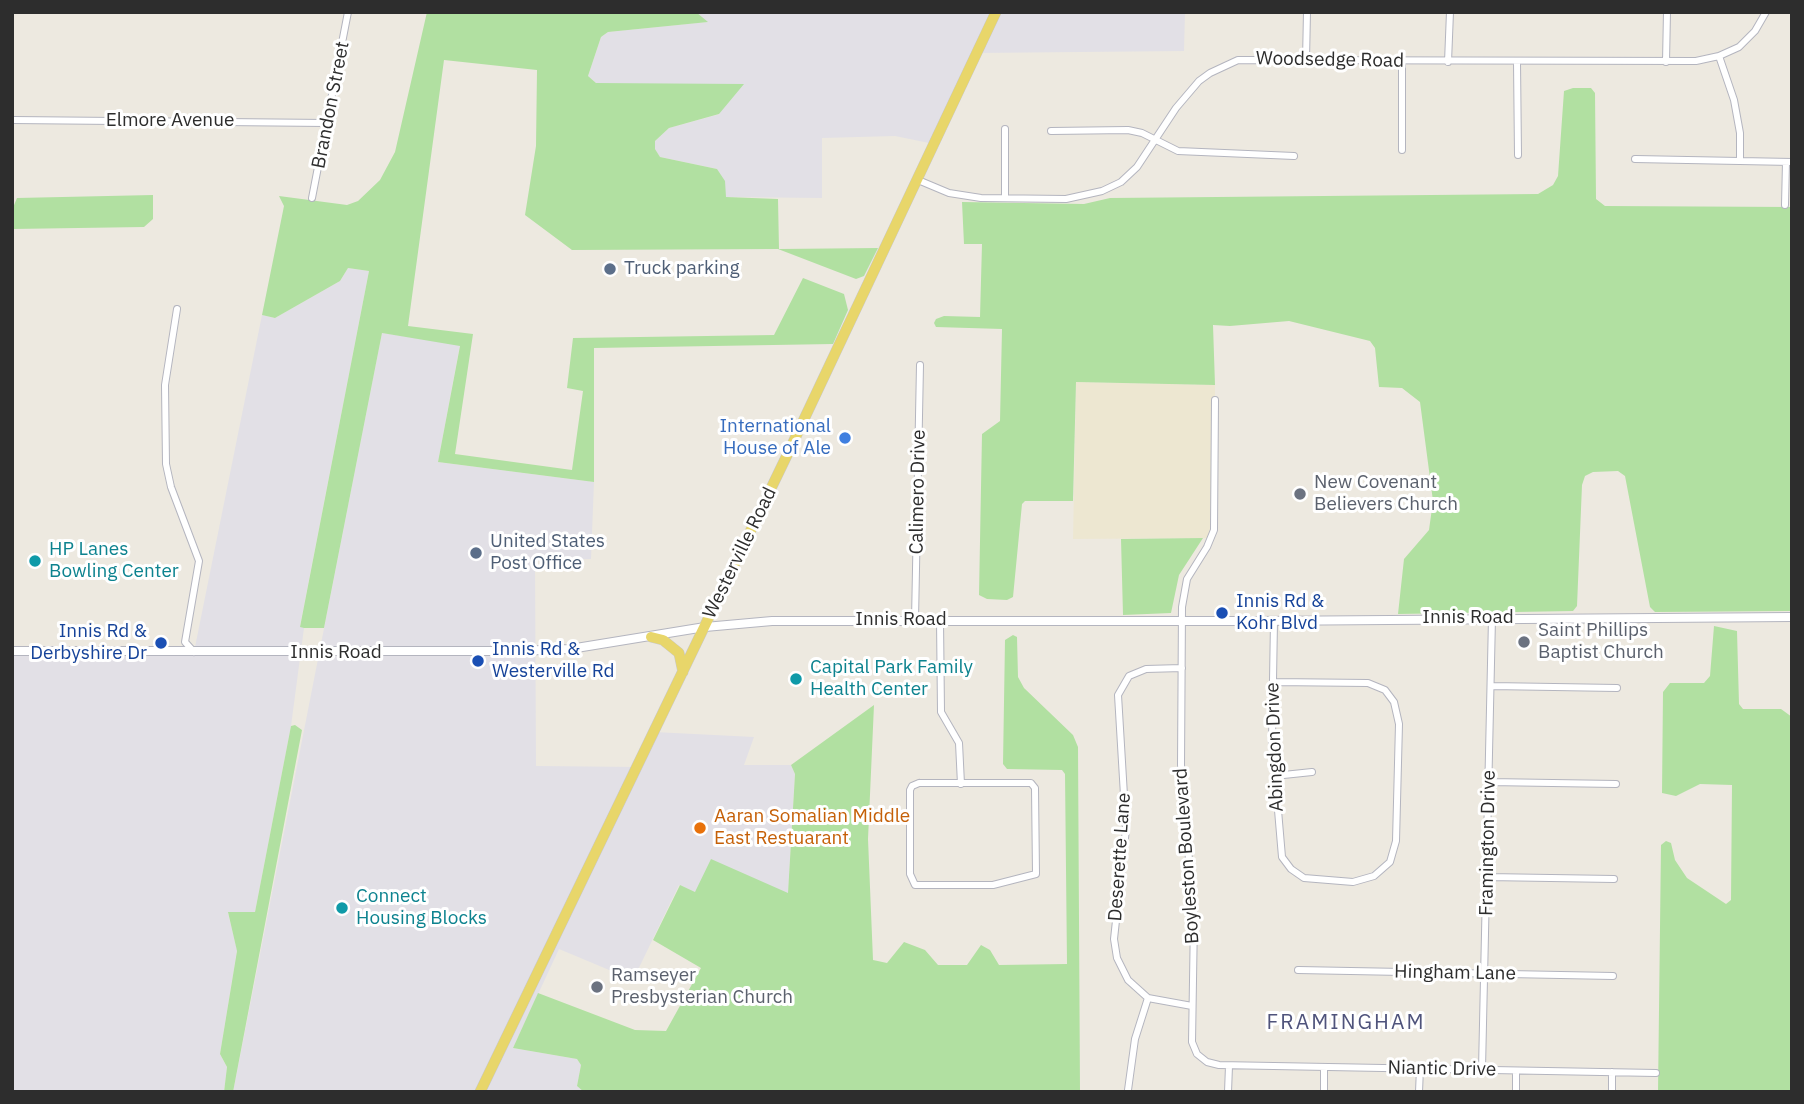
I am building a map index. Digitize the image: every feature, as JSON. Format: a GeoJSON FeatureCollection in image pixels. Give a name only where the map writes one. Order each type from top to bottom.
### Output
{"type":"FeatureCollection","features":[{"type":"Feature","properties":{"kind":"main road","name":"Westerville Road"},"geometry":{"type":"LineString","coordinates":[[480,1092],[705,627],[996,12]]}},
{"type":"Feature","properties":{"kind":"main road","name":"Innis Road"},"geometry":{"type":"LineString","coordinates":[[12,651],[570,649],[705,627],[772,621],[1183,622],[1792,617]]}},
{"type":"Feature","properties":{"kind":"main road"},"geometry":{"type":"LineString","coordinates":[[651,637],[663,639],[679,653],[683,672]]}},
{"type":"Feature","properties":{"kind":"street","name":"Brandon Street"},"geometry":{"type":"LineString","coordinates":[[313,198],[348,12]]}},
{"type":"Feature","properties":{"kind":"street"},"geometry":{"type":"LineString","coordinates":[[1306,60],[1307,12]]}},
{"type":"Feature","properties":{"kind":"street"},"geometry":{"type":"LineString","coordinates":[[1448,62],[1450,12]]}},
{"type":"Feature","properties":{"kind":"street"},"geometry":{"type":"LineString","coordinates":[[1666,62],[1667,12]]}},
{"type":"Feature","properties":{"kind":"street"},"geometry":{"type":"LineString","coordinates":[[1740,161],[1740,133],[1734,100],[1719,56],[1739,47],[1755,31],[1766,12]]}},
{"type":"Feature","properties":{"kind":"street","name":"Woodsedge Road"},"geometry":{"type":"LineString","coordinates":[[918,180],[949,193],[1005,198],[1066,199],[1102,191],[1121,182],[1156,141],[1176,108],[1210,72],[1253,58],[1402,62],[1666,62],[1696,61],[1719,56]]}},
{"type":"Feature","properties":{"kind":"street"},"geometry":{"type":"LineString","coordinates":[[1402,62],[1402,150]]}},
{"type":"Feature","properties":{"kind":"street"},"geometry":{"type":"LineString","coordinates":[[1517,62],[1518,155]]}},
{"type":"Feature","properties":{"kind":"street","name":"Elmore Avenue"},"geometry":{"type":"LineString","coordinates":[[12,120],[327,122]]}},
{"type":"Feature","properties":{"kind":"street"},"geometry":{"type":"LineString","coordinates":[[1005,129],[1005,198]]}},
{"type":"Feature","properties":{"kind":"street"},"geometry":{"type":"LineString","coordinates":[[1051,131],[1128,130],[1178,151],[1294,156]]}},
{"type":"Feature","properties":{"kind":"street"},"geometry":{"type":"LineString","coordinates":[[1635,159],[1789,162],[1785,205]]}},
{"type":"Feature","properties":{"kind":"street"},"geometry":{"type":"LineString","coordinates":[[177,309],[165,385],[166,464],[169,481],[199,561],[185,642],[194,652]]}},
{"type":"Feature","properties":{"kind":"street","name":"Calimero Drive"},"geometry":{"type":"LineString","coordinates":[[915,620],[920,365]]}},
{"type":"Feature","properties":{"kind":"street","name":"Boyleston Boulevard"},"geometry":{"type":"LineString","coordinates":[[1215,400],[1214,530],[1208,547],[1187,579],[1183,622],[1181,765],[1194,919],[1192,1042],[1197,1054],[1207,1062],[1229,1066]]}},
{"type":"Feature","properties":{"kind":"street","name":"Framington Drive"},"geometry":{"type":"LineString","coordinates":[[1482,1069],[1492,618]]}},
{"type":"Feature","properties":{"kind":"street"},"geometry":{"type":"LineString","coordinates":[[940,620],[941,712],[960,743],[961,784]]}},
{"type":"Feature","properties":{"kind":"street","name":"Abingdon Drive"},"geometry":{"type":"LineString","coordinates":[[1273,621],[1273,682],[1274,776],[1282,857],[1291,869],[1304,878],[1353,882],[1384,870],[1396,841],[1399,723],[1394,702],[1385,690],[1368,683],[1273,682]]}},
{"type":"Feature","properties":{"kind":"street","name":"Deserette Lane"},"geometry":{"type":"LineString","coordinates":[[1149,998],[1128,979],[1117,958],[1114,939],[1126,829],[1118,695],[1124,681],[1146,669],[1182,668]]}},
{"type":"Feature","properties":{"kind":"street"},"geometry":{"type":"LineString","coordinates":[[1491,686],[1617,688]]}},
{"type":"Feature","properties":{"kind":"street"},"geometry":{"type":"LineString","coordinates":[[1274,776],[1312,772]]}},
{"type":"Feature","properties":{"kind":"street"},"geometry":{"type":"LineString","coordinates":[[1489,782],[1616,784]]}},
{"type":"Feature","properties":{"kind":"street"},"geometry":{"type":"LineString","coordinates":[[1031,783],[1035,788],[1037,874],[993,885],[919,886],[912,881],[912,786],[961,784],[1031,783]]}},
{"type":"Feature","properties":{"kind":"street"},"geometry":{"type":"LineString","coordinates":[[1487,877],[1614,879]]}},
{"type":"Feature","properties":{"kind":"street","name":"Hingham Lane"},"geometry":{"type":"LineString","coordinates":[[1298,970],[1613,976]]}},
{"type":"Feature","properties":{"kind":"street"},"geometry":{"type":"LineString","coordinates":[[1128,1090],[1135,1039],[1149,998],[1192,1006]]}},
{"type":"Feature","properties":{"kind":"street"},"geometry":{"type":"LineString","coordinates":[[1228,1092],[1229,1066]]}},
{"type":"Feature","properties":{"kind":"street","name":"Niantic Drive"},"geometry":{"type":"LineString","coordinates":[[1229,1066],[1656,1073]]}},
{"type":"Feature","properties":{"kind":"street"},"geometry":{"type":"LineString","coordinates":[[1324,1067],[1324,1092]]}},
{"type":"Feature","properties":{"kind":"street"},"geometry":{"type":"LineString","coordinates":[[1419,1092],[1420,1068]]}},
{"type":"Feature","properties":{"kind":"street"},"geometry":{"type":"LineString","coordinates":[[1516,1071],[1516,1092]]}},
{"type":"Feature","properties":{"kind":"street"},"geometry":{"type":"LineString","coordinates":[[1612,1072],[1612,1092]]}},
{"type":"Feature","properties":{"kind":"shaded area"},"geometry":{"type":"Polygon","coordinates":[[[696,12],[1185,12],[1184,51],[976,53],[934,144],[895,136],[822,138],[822,198],[725,197],[717,169],[660,157],[655,149],[655,141],[669,128],[720,114],[596,83],[588,76],[601,37],[608,32],[707,22],[696,12]]]}},
{"type":"Feature","properties":{"kind":"shaded area"},"geometry":{"type":"Polygon","coordinates":[[[348,268],[369,271],[300,626],[304,628],[291,726],[255,912],[228,913],[237,950],[220,1054],[227,1067],[224,1092],[12,1092],[12,652],[194,652],[262,315],[275,318],[340,281],[348,268]]]}},
{"type":"Feature","properties":{"kind":"shaded area"},"geometry":{"type":"Polygon","coordinates":[[[382,333],[460,345],[438,462],[594,482],[591,559],[535,561],[536,766],[639,767],[654,732],[754,737],[744,765],[791,765],[795,774],[788,894],[695,892],[679,885],[633,980],[559,949],[513,1048],[577,1059],[581,1065],[577,1086],[584,1092],[233,1092],[382,333]]]}},
{"type":"Feature","properties":{"kind":"shaded area"},"geometry":{"type":"Polygon","coordinates":[[[1076,382],[1215,385],[1215,522],[1212,538],[1073,539],[1076,382]]]}},
{"type":"Feature","properties":{"kind":"green space"},"geometry":{"type":"Polygon","coordinates":[[[427,12],[696,12],[708,22],[608,32],[601,37],[588,76],[596,83],[744,84],[719,114],[669,128],[655,141],[655,149],[660,157],[717,169],[725,181],[726,197],[778,199],[779,249],[878,248],[864,276],[856,279],[778,249],[572,250],[525,215],[536,146],[537,70],[444,60],[408,326],[473,334],[455,454],[572,470],[583,391],[567,388],[573,338],[774,335],[803,278],[844,294],[848,310],[833,344],[594,348],[594,482],[438,462],[460,346],[382,333],[324,628],[304,628],[300,627],[369,271],[348,268],[340,281],[275,318],[262,315],[284,206],[279,196],[347,205],[358,201],[380,180],[395,152],[427,12]]]}},
{"type":"Feature","properties":{"kind":"green space"},"geometry":{"type":"Polygon","coordinates":[[[1591,88],[1595,93],[1596,199],[1605,206],[1792,207],[1792,611],[1655,612],[1650,607],[1625,476],[1618,471],[1593,472],[1585,476],[1582,485],[1577,606],[1573,611],[1398,614],[1404,559],[1429,530],[1433,501],[1420,402],[1402,388],[1379,387],[1375,348],[1370,341],[1289,321],[1213,325],[1215,385],[1076,382],[1073,501],[1025,501],[1022,504],[1013,597],[1007,600],[987,599],[979,595],[982,434],[1000,421],[1002,329],[936,327],[934,323],[936,319],[944,316],[980,317],[982,244],[964,244],[962,202],[1084,204],[1110,198],[1538,194],[1553,185],[1558,176],[1564,91],[1591,88]]]}},
{"type":"Feature","properties":{"kind":"green space"},"geometry":{"type":"Polygon","coordinates":[[[153,195],[153,219],[144,227],[12,229],[12,210],[17,198],[153,195]]]}},
{"type":"Feature","properties":{"kind":"green space"},"geometry":{"type":"Polygon","coordinates":[[[1203,538],[1179,575],[1171,613],[1123,615],[1121,539],[1203,538]]]}},
{"type":"Feature","properties":{"kind":"green space"},"geometry":{"type":"Polygon","coordinates":[[[1714,626],[1737,631],[1739,704],[1743,709],[1781,709],[1792,717],[1792,1092],[1658,1092],[1661,845],[1666,841],[1671,843],[1675,860],[1687,878],[1726,904],[1731,900],[1732,785],[1700,784],[1676,796],[1662,793],[1663,692],[1670,683],[1704,683],[1710,676],[1714,626]]]}},
{"type":"Feature","properties":{"kind":"green space"},"geometry":{"type":"Polygon","coordinates":[[[1013,635],[1017,637],[1018,677],[1024,688],[1073,735],[1078,747],[1080,1092],[584,1092],[577,1086],[581,1065],[577,1059],[513,1048],[538,993],[635,1030],[666,1031],[701,968],[653,940],[680,885],[695,892],[711,859],[788,893],[795,774],[791,765],[874,705],[868,839],[873,960],[887,963],[904,942],[925,950],[938,965],[967,965],[981,945],[990,950],[999,965],[1067,964],[1065,774],[1062,770],[1007,769],[1003,764],[1005,640],[1013,635]]]}},
{"type":"Feature","properties":{"kind":"green space"},"geometry":{"type":"Polygon","coordinates":[[[295,725],[302,730],[233,1092],[224,1092],[227,1067],[220,1054],[237,951],[228,912],[255,912],[291,726],[295,725]]]}},
{"type":"Feature","properties":{"kind":"place","name":"Truck parking"},"geometry":{"type":"Point","coordinates":[610,269]}},
{"type":"Feature","properties":{"kind":"place","name":"International House of Ale"},"geometry":{"type":"Point","coordinates":[845,438]}},
{"type":"Feature","properties":{"kind":"place","name":"New Covenant Believers Church"},"geometry":{"type":"Point","coordinates":[1300,494]}},
{"type":"Feature","properties":{"kind":"place","name":"United States Post Office"},"geometry":{"type":"Point","coordinates":[476,553]}},
{"type":"Feature","properties":{"kind":"place","name":"HP Lanes Bowling Center"},"geometry":{"type":"Point","coordinates":[35,561]}},
{"type":"Feature","properties":{"kind":"place","name":"Innis Rd & Kohr Blvd"},"geometry":{"type":"Point","coordinates":[1222,613]}},
{"type":"Feature","properties":{"kind":"place","name":"Saint Phillips Baptist Church"},"geometry":{"type":"Point","coordinates":[1524,642]}},
{"type":"Feature","properties":{"kind":"place","name":"Innis Rd & Derbyshire Dr"},"geometry":{"type":"Point","coordinates":[161,643]}},
{"type":"Feature","properties":{"kind":"place","name":"Innis Rd & Westerville Rd"},"geometry":{"type":"Point","coordinates":[478,661]}},
{"type":"Feature","properties":{"kind":"place","name":"Capital Park Family Health Center"},"geometry":{"type":"Point","coordinates":[796,679]}},
{"type":"Feature","properties":{"kind":"place","name":"Aaran Somalian Middle East Restuarant"},"geometry":{"type":"Point","coordinates":[700,828]}},
{"type":"Feature","properties":{"kind":"place","name":"Connect Housing Blocks"},"geometry":{"type":"Point","coordinates":[342,908]}},
{"type":"Feature","properties":{"kind":"place","name":"Ramseyer Presbysterian Church"},"geometry":{"type":"Point","coordinates":[597,987]}},
{"type":"Feature","properties":{"kind":"district","name":"FRAMINGHAM"},"geometry":{"type":"Point","coordinates":[1346,1023]}}]}
